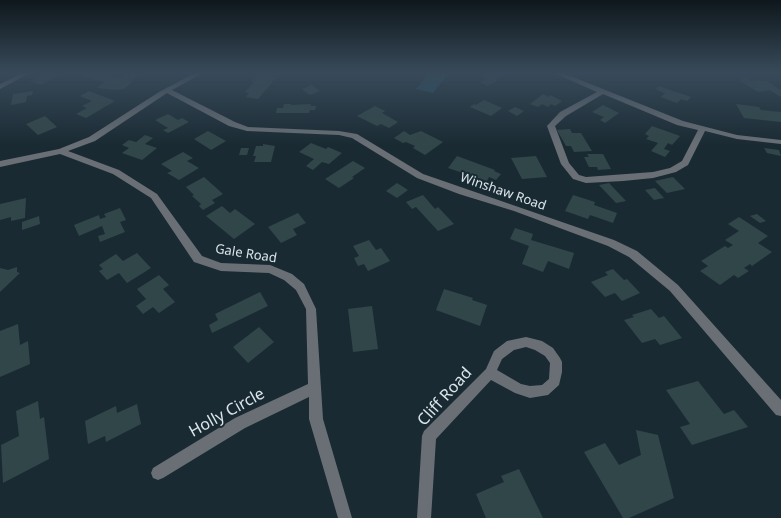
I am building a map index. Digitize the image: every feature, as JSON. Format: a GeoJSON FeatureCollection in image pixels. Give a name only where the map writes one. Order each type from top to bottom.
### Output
{"type":"FeatureCollection","features":[{"type":"Feature","properties":{"kind":"street"},"geometry":{"type":"LineString","coordinates":[[0,164],[61,151],[92,139],[156,97]]}},
{"type":"Feature","properties":{"kind":"street","name":"Winshaw Road"},"geometry":{"type":"LineString","coordinates":[[181,97],[232,124],[247,129],[339,133],[354,136],[420,176],[610,243],[633,254],[674,288],[781,410]]}},
{"type":"Feature","properties":{"kind":"street"},"geometry":{"type":"LineString","coordinates":[[593,97],[563,114],[551,126],[565,164],[576,177],[586,180],[653,175],[673,170],[685,163],[702,129]]}},
{"type":"Feature","properties":{"kind":"street"},"geometry":{"type":"LineString","coordinates":[[615,97],[680,123],[702,129],[737,137],[781,142]]}},
{"type":"Feature","properties":{"kind":"street","name":"Gale Road"},"geometry":{"type":"LineString","coordinates":[[61,151],[116,172],[154,196],[198,259],[221,267],[270,269],[288,277],[300,288],[312,309],[316,419],[345,518]]}},
{"type":"Feature","properties":{"kind":"street","name":"Cliff Road"},"geometry":{"type":"LineString","coordinates":[[424,518],[429,436],[490,373],[498,355],[511,345],[526,342],[538,344],[549,352],[556,362],[554,381],[550,387],[544,391],[530,392],[519,390],[490,373]]}},
{"type":"Feature","properties":{"kind":"street","name":"Holly Circle"},"geometry":{"type":"LineString","coordinates":[[158,473],[240,423],[314,388]]}},
{"type":"Feature","properties":{"kind":"building"},"geometry":{"type":"Polygon","coordinates":[[[12,97],[27,97],[26,102],[11,105],[12,97]]]}},
{"type":"Feature","properties":{"kind":"building"},"geometry":{"type":"Polygon","coordinates":[[[83,97],[105,97],[115,101],[86,118],[76,114],[87,108],[82,106],[92,101],[83,97]]]}},
{"type":"Feature","properties":{"kind":"building"},"geometry":{"type":"Polygon","coordinates":[[[247,97],[260,97],[258,99],[247,97]]]}},
{"type":"Feature","properties":{"kind":"building"},"geometry":{"type":"Polygon","coordinates":[[[539,97],[554,97],[562,101],[555,106],[551,104],[548,107],[542,104],[538,107],[530,104],[539,97]]]}},
{"type":"Feature","properties":{"kind":"building"},"geometry":{"type":"Polygon","coordinates":[[[661,97],[691,97],[687,101],[681,99],[677,103],[661,97]]]}},
{"type":"Feature","properties":{"kind":"building"},"geometry":{"type":"Polygon","coordinates":[[[484,100],[502,108],[491,116],[470,107],[484,100]]]}},
{"type":"Feature","properties":{"kind":"building"},"geometry":{"type":"Polygon","coordinates":[[[284,104],[311,104],[310,106],[316,106],[315,110],[310,110],[309,113],[276,113],[277,108],[283,108],[284,104]]]}},
{"type":"Feature","properties":{"kind":"building"},"geometry":{"type":"Polygon","coordinates":[[[736,104],[759,107],[761,110],[781,112],[781,122],[744,118],[736,104]]]}},
{"type":"Feature","properties":{"kind":"building"},"geometry":{"type":"Polygon","coordinates":[[[603,105],[619,113],[605,123],[600,120],[604,117],[592,112],[603,105]]]}},
{"type":"Feature","properties":{"kind":"building"},"geometry":{"type":"Polygon","coordinates":[[[375,106],[385,111],[382,113],[398,122],[389,128],[381,124],[377,126],[357,116],[375,106]]]}},
{"type":"Feature","properties":{"kind":"building"},"geometry":{"type":"Polygon","coordinates":[[[515,107],[524,111],[517,116],[508,111],[515,107]]]}},
{"type":"Feature","properties":{"kind":"building"},"geometry":{"type":"Polygon","coordinates":[[[168,114],[178,120],[182,118],[189,122],[168,133],[163,130],[168,128],[155,120],[168,114]]]}},
{"type":"Feature","properties":{"kind":"building"},"geometry":{"type":"Polygon","coordinates":[[[45,116],[57,127],[38,135],[26,124],[45,116]]]}},
{"type":"Feature","properties":{"kind":"building"},"geometry":{"type":"Polygon","coordinates":[[[652,126],[680,136],[672,145],[668,143],[664,149],[670,151],[665,157],[651,151],[658,143],[646,139],[649,136],[645,134],[652,126]]]}},
{"type":"Feature","properties":{"kind":"building"},"geometry":{"type":"Polygon","coordinates":[[[570,129],[572,133],[581,133],[592,151],[574,152],[571,146],[566,146],[557,130],[570,129]]]}},
{"type":"Feature","properties":{"kind":"building"},"geometry":{"type":"Polygon","coordinates":[[[208,131],[226,141],[211,150],[194,139],[208,131]]]}},
{"type":"Feature","properties":{"kind":"building"},"geometry":{"type":"Polygon","coordinates":[[[404,131],[410,135],[421,131],[443,142],[425,155],[413,148],[415,146],[406,142],[403,143],[394,138],[404,131]]]}},
{"type":"Feature","properties":{"kind":"building"},"geometry":{"type":"Polygon","coordinates":[[[145,135],[153,138],[145,144],[157,148],[142,160],[122,153],[129,148],[122,145],[129,140],[136,142],[145,135]]]}},
{"type":"Feature","properties":{"kind":"building"},"geometry":{"type":"Polygon","coordinates":[[[311,143],[326,149],[328,147],[342,153],[329,164],[322,162],[313,170],[306,166],[314,159],[299,152],[311,143]]]}},
{"type":"Feature","properties":{"kind":"building"},"geometry":{"type":"Polygon","coordinates":[[[263,144],[275,146],[271,162],[254,162],[256,156],[253,156],[256,146],[263,146],[263,144]]]}},
{"type":"Feature","properties":{"kind":"building"},"geometry":{"type":"Polygon","coordinates":[[[241,148],[249,148],[247,155],[239,155],[241,148]]]}},
{"type":"Feature","properties":{"kind":"building"},"geometry":{"type":"Polygon","coordinates":[[[764,148],[779,150],[781,156],[767,153],[764,148]]]}},
{"type":"Feature","properties":{"kind":"building"},"geometry":{"type":"Polygon","coordinates":[[[183,152],[193,158],[187,161],[199,168],[179,180],[167,173],[172,171],[161,164],[183,152]]]}},
{"type":"Feature","properties":{"kind":"building"},"geometry":{"type":"Polygon","coordinates":[[[587,154],[603,154],[611,169],[598,170],[597,167],[589,167],[584,157],[589,157],[587,154]]]}},
{"type":"Feature","properties":{"kind":"building"},"geometry":{"type":"Polygon","coordinates":[[[457,156],[495,170],[494,171],[501,174],[496,180],[489,177],[487,181],[448,168],[457,156]]]}},
{"type":"Feature","properties":{"kind":"building"},"geometry":{"type":"Polygon","coordinates":[[[536,156],[547,177],[522,179],[511,158],[536,156]]]}},
{"type":"Feature","properties":{"kind":"building"},"geometry":{"type":"Polygon","coordinates":[[[353,161],[365,168],[352,177],[354,178],[339,188],[325,179],[353,161]]]}},
{"type":"Feature","properties":{"kind":"building"},"geometry":{"type":"Polygon","coordinates":[[[204,177],[223,194],[212,200],[215,203],[203,210],[199,206],[201,204],[192,196],[194,195],[186,187],[204,177]]]}},
{"type":"Feature","properties":{"kind":"building"},"geometry":{"type":"Polygon","coordinates":[[[673,177],[685,189],[667,193],[655,181],[673,177]]]}},
{"type":"Feature","properties":{"kind":"building"},"geometry":{"type":"Polygon","coordinates":[[[397,183],[408,190],[397,198],[386,191],[397,183]]]}},
{"type":"Feature","properties":{"kind":"building"},"geometry":{"type":"Polygon","coordinates":[[[609,183],[626,201],[616,203],[599,185],[609,183]]]}},
{"type":"Feature","properties":{"kind":"building"},"geometry":{"type":"Polygon","coordinates":[[[655,188],[664,198],[654,200],[645,190],[655,188]]]}},
{"type":"Feature","properties":{"kind":"building"},"geometry":{"type":"Polygon","coordinates":[[[423,195],[435,209],[438,207],[454,224],[438,231],[416,207],[412,209],[406,202],[423,195]]]}},
{"type":"Feature","properties":{"kind":"building"},"geometry":{"type":"Polygon","coordinates":[[[573,195],[595,202],[594,205],[617,213],[613,223],[590,215],[588,219],[565,211],[573,195]]]}},
{"type":"Feature","properties":{"kind":"building"},"geometry":{"type":"Polygon","coordinates":[[[26,198],[25,218],[11,221],[11,217],[0,220],[0,204],[26,198]]]}},
{"type":"Feature","properties":{"kind":"building"},"geometry":{"type":"Polygon","coordinates":[[[222,206],[230,213],[235,209],[255,224],[234,239],[206,216],[222,206]]]}},
{"type":"Feature","properties":{"kind":"building"},"geometry":{"type":"Polygon","coordinates":[[[120,208],[126,220],[120,222],[125,232],[100,242],[98,236],[105,234],[102,226],[79,236],[74,225],[99,215],[100,219],[106,217],[104,214],[120,208]]]}},
{"type":"Feature","properties":{"kind":"building"},"geometry":{"type":"Polygon","coordinates":[[[298,213],[306,223],[293,229],[297,235],[281,243],[268,227],[298,213]]]}},
{"type":"Feature","properties":{"kind":"building"},"geometry":{"type":"Polygon","coordinates":[[[757,214],[766,221],[760,223],[750,216],[757,214]]]}},
{"type":"Feature","properties":{"kind":"building"},"geometry":{"type":"Polygon","coordinates":[[[39,216],[40,224],[22,230],[22,222],[39,216]]]}},
{"type":"Feature","properties":{"kind":"building"},"geometry":{"type":"Polygon","coordinates":[[[739,217],[768,236],[758,243],[772,252],[752,266],[750,264],[744,268],[749,271],[738,278],[734,275],[720,285],[700,271],[708,266],[701,261],[725,246],[728,248],[733,245],[725,240],[739,231],[728,224],[739,217]]]}},
{"type":"Feature","properties":{"kind":"building"},"geometry":{"type":"Polygon","coordinates":[[[515,228],[533,234],[531,240],[574,253],[569,269],[548,261],[543,272],[522,264],[529,246],[510,239],[515,228]]]}},
{"type":"Feature","properties":{"kind":"building"},"geometry":{"type":"Polygon","coordinates":[[[369,240],[376,250],[381,248],[390,261],[368,271],[364,264],[358,266],[354,258],[359,256],[353,246],[369,240]]]}},
{"type":"Feature","properties":{"kind":"building"},"geometry":{"type":"Polygon","coordinates":[[[137,253],[151,268],[127,283],[119,273],[107,280],[99,271],[103,269],[99,265],[116,254],[123,261],[137,253]]]}},
{"type":"Feature","properties":{"kind":"building"},"geometry":{"type":"Polygon","coordinates":[[[17,267],[17,272],[20,273],[0,292],[0,268],[8,270],[17,267]]]}},
{"type":"Feature","properties":{"kind":"building"},"geometry":{"type":"Polygon","coordinates":[[[613,269],[624,280],[627,279],[640,293],[622,301],[615,293],[605,297],[591,282],[608,275],[605,272],[613,269]]]}},
{"type":"Feature","properties":{"kind":"building"},"geometry":{"type":"Polygon","coordinates":[[[159,275],[169,285],[163,289],[175,302],[159,313],[153,307],[143,314],[136,306],[146,299],[137,289],[159,275]]]}},
{"type":"Feature","properties":{"kind":"building"},"geometry":{"type":"Polygon","coordinates":[[[444,289],[473,298],[472,300],[487,305],[480,326],[436,310],[444,289]]]}},
{"type":"Feature","properties":{"kind":"building"},"geometry":{"type":"Polygon","coordinates":[[[260,292],[268,306],[212,333],[209,325],[218,320],[215,314],[260,292]]]}},
{"type":"Feature","properties":{"kind":"building"},"geometry":{"type":"Polygon","coordinates":[[[372,306],[378,349],[353,352],[348,309],[372,306]]]}},
{"type":"Feature","properties":{"kind":"building"},"geometry":{"type":"Polygon","coordinates":[[[651,309],[659,318],[664,316],[682,338],[660,345],[655,339],[642,343],[624,320],[634,317],[632,315],[651,309]]]}},
{"type":"Feature","properties":{"kind":"building"},"geometry":{"type":"Polygon","coordinates":[[[18,324],[20,345],[28,341],[30,364],[0,377],[0,331],[18,324]]]}},
{"type":"Feature","properties":{"kind":"building"},"geometry":{"type":"Polygon","coordinates":[[[259,327],[274,342],[248,363],[233,347],[259,327]]]}},
{"type":"Feature","properties":{"kind":"building"},"geometry":{"type":"Polygon","coordinates":[[[698,381],[724,414],[734,410],[748,427],[692,445],[680,427],[690,424],[666,390],[698,381]]]}},
{"type":"Feature","properties":{"kind":"building"},"geometry":{"type":"Polygon","coordinates":[[[38,401],[40,419],[44,417],[49,459],[3,483],[1,445],[19,436],[16,411],[38,401]]]}},
{"type":"Feature","properties":{"kind":"building"},"geometry":{"type":"Polygon","coordinates":[[[137,404],[141,424],[106,442],[105,436],[88,444],[85,421],[116,406],[117,413],[137,404]]]}},
{"type":"Feature","properties":{"kind":"building"},"geometry":{"type":"Polygon","coordinates":[[[636,430],[658,435],[674,498],[629,518],[623,518],[584,452],[605,443],[619,465],[641,455],[636,430]]]}},
{"type":"Feature","properties":{"kind":"building"},"geometry":{"type":"Polygon","coordinates":[[[519,469],[543,518],[486,518],[476,494],[504,482],[501,476],[519,469]]]}}]}
